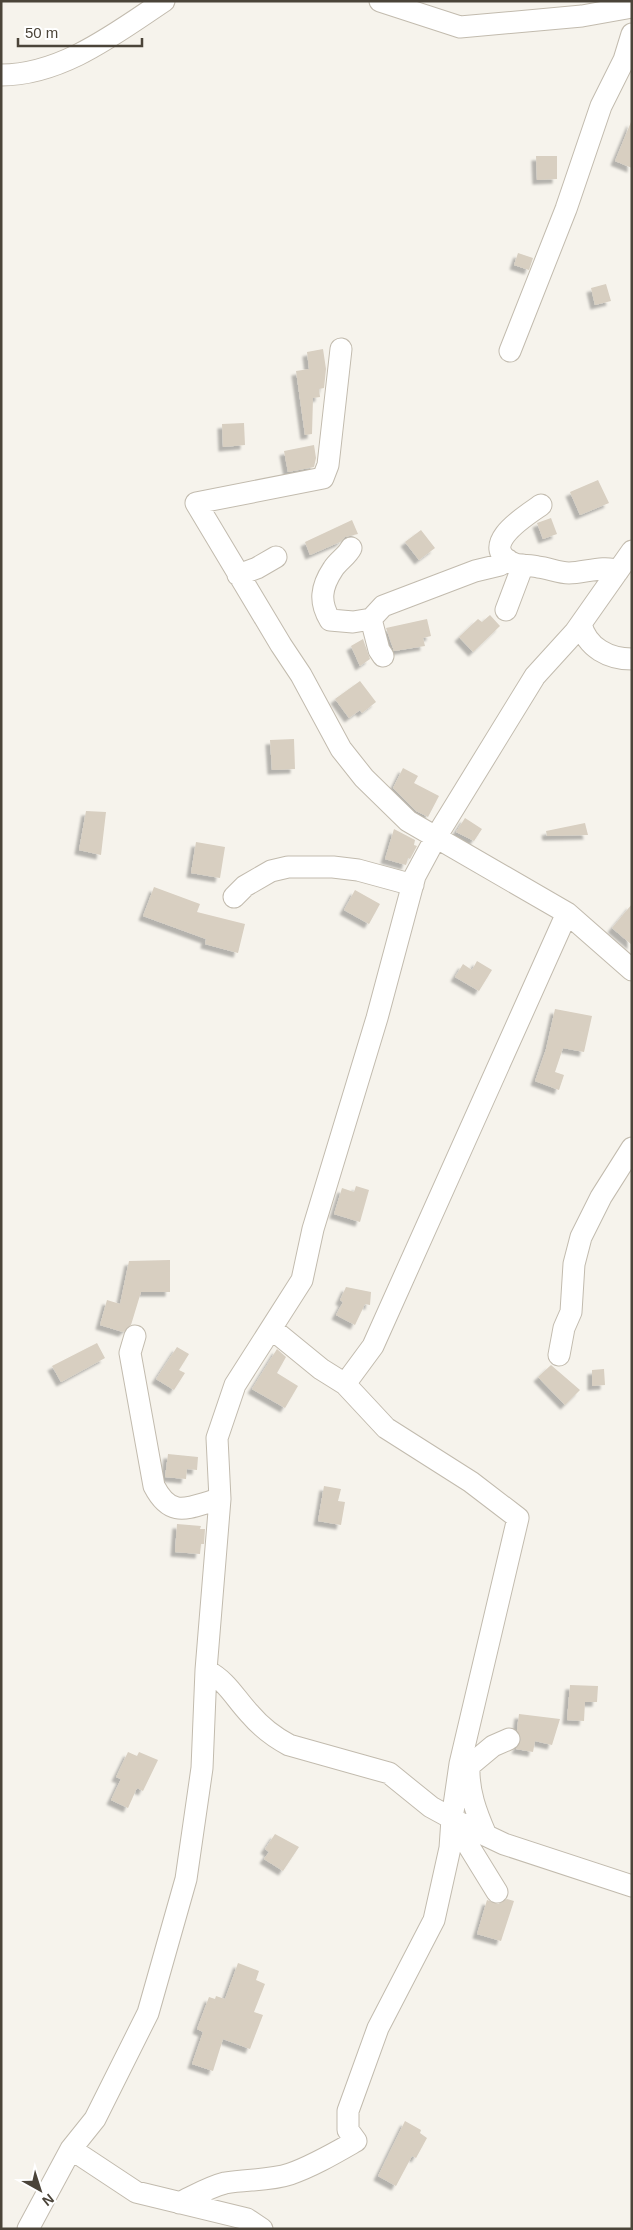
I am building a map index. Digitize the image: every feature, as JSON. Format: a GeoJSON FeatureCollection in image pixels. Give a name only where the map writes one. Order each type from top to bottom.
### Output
{"type":"FeatureCollection","features":[{"type":"Feature","properties":{"kind":"street"},"geometry":{"type":"LineString","coordinates":[[1,75],[53,66],[92,49],[164,1]]}},
{"type":"Feature","properties":{"kind":"street"},"geometry":{"type":"LineString","coordinates":[[380,1],[460,27],[582,16],[632,7]]}},
{"type":"Feature","properties":{"kind":"street"},"geometry":{"type":"LineString","coordinates":[[510,351],[566,209],[601,106],[624,60],[632,34]]}},
{"type":"Feature","properties":{"kind":"street"},"geometry":{"type":"LineString","coordinates":[[341,349],[328,465],[323,478],[196,503],[238,575],[301,675],[346,757],[364,778],[408,821],[567,914],[632,970]]}},
{"type":"Feature","properties":{"kind":"street"},"geometry":{"type":"LineString","coordinates":[[515,563],[502,554],[500,546],[504,535],[517,521],[541,505]]}},
{"type":"Feature","properties":{"kind":"street"},"geometry":{"type":"LineString","coordinates":[[351,548],[332,569],[323,587],[322,607],[330,620],[353,622],[371,619],[383,606],[475,571],[500,565],[515,563],[568,573],[618,571]]}},
{"type":"Feature","properties":{"kind":"street"},"geometry":{"type":"LineString","coordinates":[[28,2229],[72,2149],[95,2119],[148,2013],[186,1879],[202,1768],[206,1670],[220,1498],[217,1438],[235,1385],[272,1330],[302,1280],[313,1229],[377,1018],[415,876],[436,837],[535,676],[581,624],[632,551]]}},
{"type":"Feature","properties":{"kind":"street"},"geometry":{"type":"LineString","coordinates":[[238,575],[257,568],[276,557]]}},
{"type":"Feature","properties":{"kind":"street"},"geometry":{"type":"LineString","coordinates":[[506,610],[515,563]]}},
{"type":"Feature","properties":{"kind":"street"},"geometry":{"type":"LineString","coordinates":[[371,619],[379,650],[383,656]]}},
{"type":"Feature","properties":{"kind":"street"},"geometry":{"type":"LineString","coordinates":[[581,624],[584,634],[605,655],[618,659],[632,659]]}},
{"type":"Feature","properties":{"kind":"street"},"geometry":{"type":"LineString","coordinates":[[234,897],[245,886],[271,871],[288,867],[333,867],[358,870],[413,885]]}},
{"type":"Feature","properties":{"kind":"street"},"geometry":{"type":"LineString","coordinates":[[345,1384],[373,1346],[567,914]]}},
{"type":"Feature","properties":{"kind":"street"},"geometry":{"type":"LineString","coordinates":[[559,1355],[564,1328],[570,1312],[574,1264],[581,1237],[602,1196],[632,1148]]}},
{"type":"Feature","properties":{"kind":"street"},"geometry":{"type":"LineString","coordinates":[[179,2203],[204,2191],[225,2184],[261,2180],[290,2174],[329,2157],[356,2141],[348,2130],[348,2111],[378,2028],[434,1920],[450,1848],[460,1764],[518,1518],[472,1482],[386,1428],[345,1384],[321,1369],[272,1330]]}},
{"type":"Feature","properties":{"kind":"street"},"geometry":{"type":"LineString","coordinates":[[135,1336],[130,1353],[154,1486],[167,1505],[178,1510],[220,1498]]}},
{"type":"Feature","properties":{"kind":"street"},"geometry":{"type":"LineString","coordinates":[[206,1670],[220,1678],[249,1714],[276,1738],[289,1745],[389,1772],[431,1806],[452,1819],[504,1844],[632,1886]]}},
{"type":"Feature","properties":{"kind":"street"},"geometry":{"type":"LineString","coordinates":[[486,1835],[476,1811],[468,1783],[469,1766],[493,1746],[509,1739]]}},
{"type":"Feature","properties":{"kind":"street"},"geometry":{"type":"LineString","coordinates":[[452,1819],[497,1892]]}},
{"type":"Feature","properties":{"kind":"street"},"geometry":{"type":"LineString","coordinates":[[72,2149],[136,2192],[247,2219],[262,2229]]}},
{"type":"Feature","properties":{"kind":"building"},"geometry":{"type":"Polygon","coordinates":[[[632,122],[632,168],[615,161],[632,122]]]}},
{"type":"Feature","properties":{"kind":"building"},"geometry":{"type":"Polygon","coordinates":[[[536,156],[557,156],[557,179],[537,180],[536,156]]]}},
{"type":"Feature","properties":{"kind":"building"},"geometry":{"type":"Polygon","coordinates":[[[518,253],[533,258],[529,270],[514,265],[518,253]]]}},
{"type":"Feature","properties":{"kind":"building"},"geometry":{"type":"Polygon","coordinates":[[[606,284],[611,301],[595,305],[591,288],[606,284]]]}},
{"type":"Feature","properties":{"kind":"building"},"geometry":{"type":"Polygon","coordinates":[[[323,349],[326,369],[324,388],[319,389],[320,397],[313,398],[312,434],[305,435],[296,371],[309,369],[307,352],[323,349]]]}},
{"type":"Feature","properties":{"kind":"building"},"geometry":{"type":"Polygon","coordinates":[[[244,423],[245,445],[223,447],[222,424],[244,423]]]}},
{"type":"Feature","properties":{"kind":"building"},"geometry":{"type":"Polygon","coordinates":[[[314,445],[316,458],[314,467],[288,472],[284,451],[314,445]]]}},
{"type":"Feature","properties":{"kind":"building"},"geometry":{"type":"Polygon","coordinates":[[[598,480],[609,503],[580,515],[570,492],[598,480]]]}},
{"type":"Feature","properties":{"kind":"building"},"geometry":{"type":"Polygon","coordinates":[[[551,518],[557,534],[543,539],[537,523],[551,518]]]}},
{"type":"Feature","properties":{"kind":"building"},"geometry":{"type":"Polygon","coordinates":[[[352,520],[358,534],[345,537],[340,542],[310,555],[305,542],[352,520]]]}},
{"type":"Feature","properties":{"kind":"building"},"geometry":{"type":"Polygon","coordinates":[[[421,530],[435,548],[419,560],[405,542],[421,530]]]}},
{"type":"Feature","properties":{"kind":"building"},"geometry":{"type":"Polygon","coordinates":[[[490,615],[500,626],[473,652],[459,637],[478,619],[482,622],[490,615]]]}},
{"type":"Feature","properties":{"kind":"building"},"geometry":{"type":"Polygon","coordinates":[[[427,619],[431,636],[423,638],[425,646],[394,651],[386,628],[427,619]]]}},
{"type":"Feature","properties":{"kind":"building"},"geometry":{"type":"Polygon","coordinates":[[[363,639],[370,659],[360,666],[351,646],[363,639]]]}},
{"type":"Feature","properties":{"kind":"building"},"geometry":{"type":"Polygon","coordinates":[[[360,681],[376,702],[362,713],[360,710],[349,718],[335,699],[360,681]]]}},
{"type":"Feature","properties":{"kind":"building"},"geometry":{"type":"Polygon","coordinates":[[[294,739],[295,769],[272,770],[270,740],[294,739]]]}},
{"type":"Feature","properties":{"kind":"building"},"geometry":{"type":"Polygon","coordinates":[[[403,768],[418,776],[414,783],[439,796],[428,817],[416,811],[393,788],[403,768]]]}},
{"type":"Feature","properties":{"kind":"building"},"geometry":{"type":"Polygon","coordinates":[[[86,811],[106,812],[101,855],[79,850],[86,811]]]}},
{"type":"Feature","properties":{"kind":"building"},"geometry":{"type":"Polygon","coordinates":[[[465,818],[482,829],[474,841],[456,832],[465,818]]]}},
{"type":"Feature","properties":{"kind":"building"},"geometry":{"type":"Polygon","coordinates":[[[585,823],[588,835],[547,836],[546,831],[585,823]]]}},
{"type":"Feature","properties":{"kind":"building"},"geometry":{"type":"Polygon","coordinates":[[[394,829],[415,840],[414,845],[417,846],[410,859],[408,858],[406,865],[385,859],[394,829]]]}},
{"type":"Feature","properties":{"kind":"building"},"geometry":{"type":"Polygon","coordinates":[[[196,842],[225,847],[220,878],[191,873],[196,842]]]}},
{"type":"Feature","properties":{"kind":"building"},"geometry":{"type":"Polygon","coordinates":[[[154,887],[200,904],[197,912],[245,924],[238,953],[205,944],[206,939],[143,916],[154,887]]]}},
{"type":"Feature","properties":{"kind":"building"},"geometry":{"type":"Polygon","coordinates":[[[355,890],[380,904],[369,924],[344,910],[355,890]]]}},
{"type":"Feature","properties":{"kind":"building"},"geometry":{"type":"Polygon","coordinates":[[[632,904],[632,945],[612,928],[632,904]]]}},
{"type":"Feature","properties":{"kind":"building"},"geometry":{"type":"Polygon","coordinates":[[[477,961],[492,970],[479,991],[455,977],[463,964],[472,970],[477,961]]]}},
{"type":"Feature","properties":{"kind":"building"},"geometry":{"type":"Polygon","coordinates":[[[555,1009],[592,1016],[584,1052],[563,1048],[555,1072],[564,1075],[559,1090],[535,1081],[546,1049],[555,1009]]]}},
{"type":"Feature","properties":{"kind":"building"},"geometry":{"type":"Polygon","coordinates":[[[356,1186],[369,1190],[360,1222],[334,1214],[342,1188],[354,1192],[356,1186]]]}},
{"type":"Feature","properties":{"kind":"building"},"geometry":{"type":"Polygon","coordinates":[[[170,1260],[170,1292],[141,1292],[131,1325],[123,1332],[100,1325],[107,1300],[120,1304],[129,1261],[170,1260]]]}},
{"type":"Feature","properties":{"kind":"building"},"geometry":{"type":"Polygon","coordinates":[[[346,1287],[371,1292],[370,1305],[365,1304],[355,1325],[336,1315],[343,1302],[340,1300],[346,1287]]]}},
{"type":"Feature","properties":{"kind":"building"},"geometry":{"type":"Polygon","coordinates":[[[97,1343],[105,1358],[61,1382],[52,1366],[97,1343]]]}},
{"type":"Feature","properties":{"kind":"building"},"geometry":{"type":"Polygon","coordinates":[[[177,1347],[189,1354],[179,1370],[185,1373],[174,1390],[156,1379],[177,1347]]]}},
{"type":"Feature","properties":{"kind":"building"},"geometry":{"type":"Polygon","coordinates":[[[277,1349],[286,1357],[277,1373],[298,1386],[285,1408],[252,1389],[277,1349]]]}},
{"type":"Feature","properties":{"kind":"building"},"geometry":{"type":"Polygon","coordinates":[[[551,1365],[580,1390],[565,1405],[538,1377],[551,1365]]]}},
{"type":"Feature","properties":{"kind":"building"},"geometry":{"type":"Polygon","coordinates":[[[604,1369],[605,1385],[592,1386],[592,1370],[604,1369]]]}},
{"type":"Feature","properties":{"kind":"building"},"geometry":{"type":"Polygon","coordinates":[[[168,1454],[198,1457],[197,1470],[187,1469],[186,1479],[165,1477],[168,1454]]]}},
{"type":"Feature","properties":{"kind":"building"},"geometry":{"type":"Polygon","coordinates":[[[324,1486],[341,1489],[338,1501],[345,1502],[341,1525],[318,1521],[324,1486]]]}},
{"type":"Feature","properties":{"kind":"building"},"geometry":{"type":"Polygon","coordinates":[[[177,1524],[201,1526],[200,1529],[205,1529],[204,1544],[201,1544],[200,1554],[175,1552],[177,1524]]]}},
{"type":"Feature","properties":{"kind":"building"},"geometry":{"type":"Polygon","coordinates":[[[570,1685],[598,1686],[597,1702],[585,1702],[584,1721],[567,1720],[570,1685]]]}},
{"type":"Feature","properties":{"kind":"building"},"geometry":{"type":"Polygon","coordinates":[[[519,1714],[560,1719],[552,1745],[535,1741],[533,1752],[516,1749],[521,1740],[517,1729],[519,1714]]]}},
{"type":"Feature","properties":{"kind":"building"},"geometry":{"type":"Polygon","coordinates":[[[128,1752],[137,1756],[139,1752],[158,1760],[143,1791],[137,1788],[128,1808],[111,1800],[121,1779],[116,1777],[128,1752]]]}},
{"type":"Feature","properties":{"kind":"building"},"geometry":{"type":"Polygon","coordinates":[[[275,1834],[299,1847],[283,1871],[264,1859],[269,1852],[265,1849],[275,1834]]]}},
{"type":"Feature","properties":{"kind":"building"},"geometry":{"type":"Polygon","coordinates":[[[507,1899],[514,1901],[501,1941],[477,1934],[487,1900],[498,1904],[507,1899]]]}},
{"type":"Feature","properties":{"kind":"building"},"geometry":{"type":"Polygon","coordinates":[[[238,1963],[259,1971],[256,1980],[265,1984],[254,2012],[263,2015],[250,2049],[223,2039],[213,2071],[192,2064],[203,2032],[197,2029],[209,1997],[215,1999],[216,1996],[225,1999],[238,1963]]]}},
{"type":"Feature","properties":{"kind":"building"},"geometry":{"type":"Polygon","coordinates":[[[405,2121],[421,2130],[420,2133],[427,2138],[416,2158],[412,2156],[396,2186],[378,2176],[405,2121]]]}}]}
